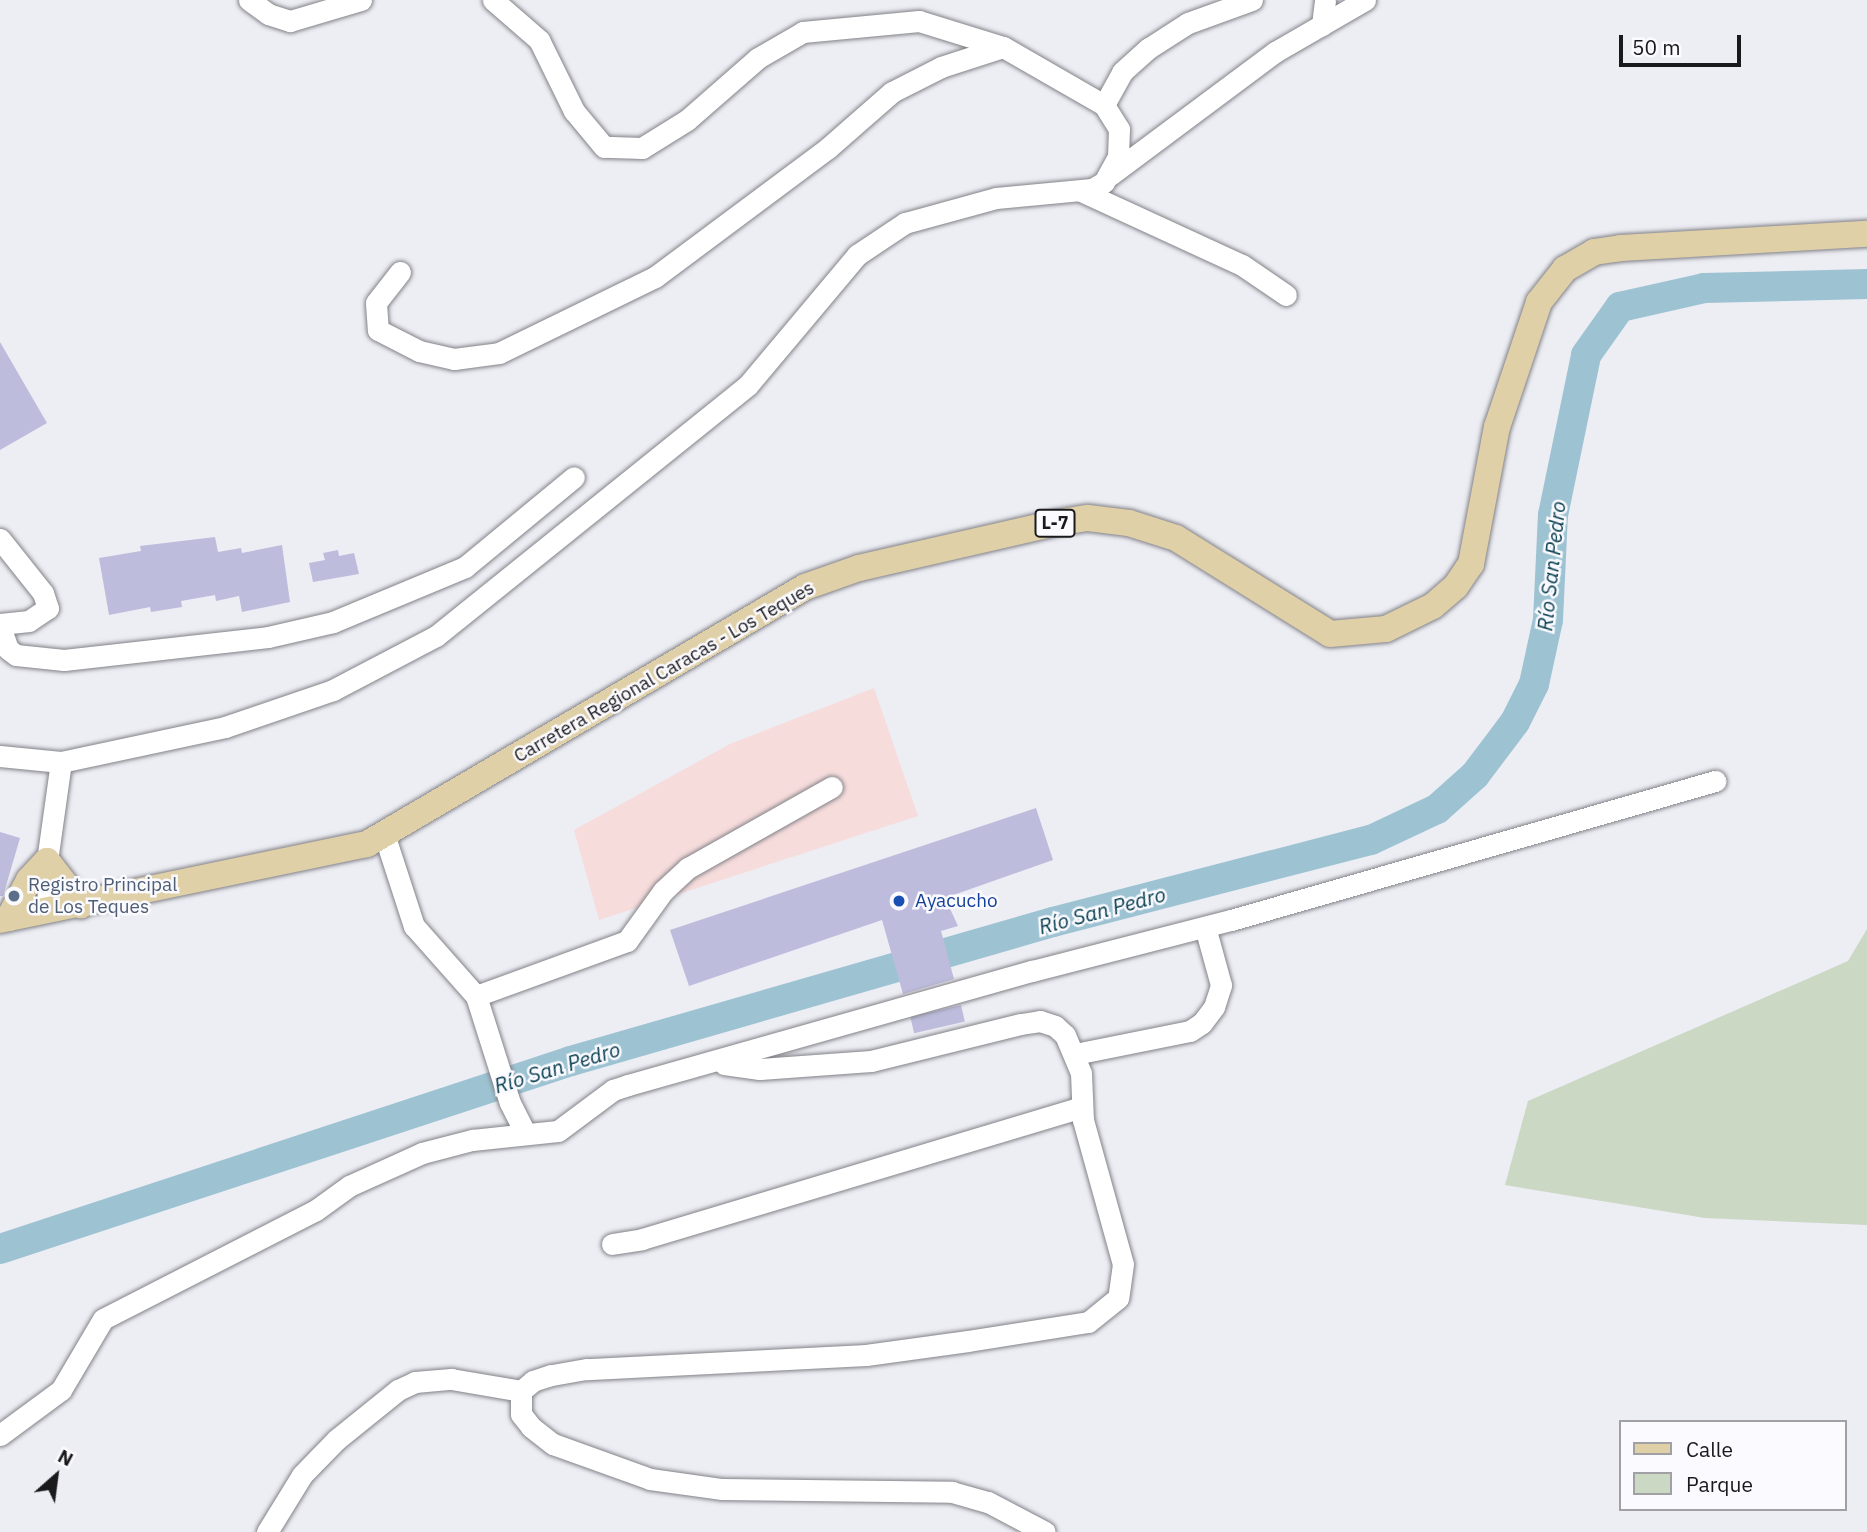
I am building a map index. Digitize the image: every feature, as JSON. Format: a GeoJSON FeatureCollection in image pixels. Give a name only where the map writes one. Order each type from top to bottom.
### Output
{"type":"FeatureCollection","features":[{"type":"Feature","properties":{"kind":"main road","name":"Carretera Regional Caracas - Los Teques"},"geometry":{"type":"LineString","coordinates":[[5,919],[81,905],[386,837],[805,587],[859,568],[1055,523],[1088,518],[1129,523],[1176,538],[1329,634],[1386,629],[1433,606],[1456,586],[1471,564],[1497,427],[1539,302],[1565,269],[1594,252],[1621,248],[1867,234]]}},
{"type":"Feature","properties":{"kind":"main road"},"geometry":{"type":"LineString","coordinates":[[5,919],[29,880],[47,860],[81,905]]}},
{"type":"Feature","properties":{"kind":"street"},"geometry":{"type":"LineString","coordinates":[[249,0],[268,14],[290,20],[361,0]]}},
{"type":"Feature","properties":{"kind":"street"},"geometry":{"type":"LineString","coordinates":[[493,0],[538,40],[574,111],[604,147],[623,150],[642,148],[687,120],[758,58],[803,32],[919,22],[1003,47],[1104,105],[1121,139],[1110,175]]}},
{"type":"Feature","properties":{"kind":"street"},"geometry":{"type":"LineString","coordinates":[[1104,105],[1122,72],[1158,41],[1208,14],[1252,0]]}},
{"type":"Feature","properties":{"kind":"street"},"geometry":{"type":"LineString","coordinates":[[1322,25],[1325,0]]}},
{"type":"Feature","properties":{"kind":"street"},"geometry":{"type":"LineString","coordinates":[[0,756],[61,762],[225,727],[333,691],[436,636],[748,385],[857,255],[905,223],[996,198],[1081,191],[1104,182],[1275,52],[1365,0]]}},
{"type":"Feature","properties":{"kind":"street"},"geometry":{"type":"LineString","coordinates":[[400,272],[376,303],[378,330],[419,351],[454,359],[499,353],[655,277],[828,148],[892,92],[941,67],[1003,47]]}},
{"type":"Feature","properties":{"kind":"street"},"geometry":{"type":"LineString","coordinates":[[1081,191],[1242,265],[1286,295]]}},
{"type":"Feature","properties":{"kind":"street"},"geometry":{"type":"LineString","coordinates":[[0,539],[43,593],[48,608],[29,621],[0,625],[8,649],[16,655],[64,660],[268,637],[333,622],[465,567],[574,477]]}},
{"type":"Feature","properties":{"kind":"street"},"geometry":{"type":"LineString","coordinates":[[48,911],[47,860],[61,762]]}},
{"type":"Feature","properties":{"kind":"street"},"geometry":{"type":"LineString","coordinates":[[0,1435],[55,1395],[92,1332],[117,1309],[316,1210],[371,1175],[422,1153],[525,1132],[558,1131],[613,1090],[1032,971],[1231,920],[1715,781]]}},
{"type":"Feature","properties":{"kind":"street"},"geometry":{"type":"LineString","coordinates":[[476,996],[628,941],[663,891],[688,868],[832,787]]}},
{"type":"Feature","properties":{"kind":"street"},"geometry":{"type":"LineString","coordinates":[[386,837],[414,926],[476,996],[496,1051],[510,1103],[525,1132]]}},
{"type":"Feature","properties":{"kind":"street"},"geometry":{"type":"LineString","coordinates":[[1075,1054],[1190,1031],[1202,1023],[1214,1007],[1222,985],[1205,927]]}},
{"type":"Feature","properties":{"kind":"street"},"geometry":{"type":"LineString","coordinates":[[267,1532],[302,1475],[336,1440],[398,1390],[415,1382],[451,1379],[521,1391],[533,1381],[586,1369],[866,1355],[1088,1322],[1118,1298],[1123,1264],[1081,1107],[1081,1073],[1065,1035],[1040,1021],[871,1060],[760,1069],[715,1063]]}},
{"type":"Feature","properties":{"kind":"street"},"geometry":{"type":"LineString","coordinates":[[612,1244],[642,1240],[1081,1107]]}},
{"type":"Feature","properties":{"kind":"street"},"geometry":{"type":"LineString","coordinates":[[521,1391],[522,1414],[541,1437],[650,1479],[722,1489],[952,1492],[988,1502],[1045,1532]]}},
{"type":"Feature","properties":{"kind":"shaded area"},"geometry":{"type":"Polygon","coordinates":[[[874,688],[918,816],[599,920],[574,830],[730,744],[874,688]]]}},
{"type":"Feature","properties":{"kind":"green space"},"geometry":{"type":"Polygon","coordinates":[[[1867,929],[1867,1225],[1705,1218],[1505,1185],[1528,1101],[1848,961],[1867,929]]]}},
{"type":"Feature","properties":{"kind":"building"},"geometry":{"type":"Polygon","coordinates":[[[0,342],[47,423],[0,450],[0,342]]]}},
{"type":"Feature","properties":{"kind":"building"},"geometry":{"type":"Polygon","coordinates":[[[215,537],[218,552],[241,548],[242,553],[282,545],[290,602],[242,612],[239,596],[216,601],[215,595],[181,601],[182,607],[151,612],[150,607],[109,615],[99,558],[141,551],[140,546],[215,537]]]}},
{"type":"Feature","properties":{"kind":"building"},"geometry":{"type":"Polygon","coordinates":[[[338,550],[339,556],[354,553],[359,574],[313,582],[309,563],[325,560],[323,553],[338,550]]]}},
{"type":"Feature","properties":{"kind":"building"},"geometry":{"type":"Polygon","coordinates":[[[1036,808],[1053,860],[945,898],[958,926],[941,931],[954,979],[903,994],[882,920],[689,986],[670,930],[1036,808]]]}},
{"type":"Feature","properties":{"kind":"building"},"geometry":{"type":"Polygon","coordinates":[[[0,832],[20,838],[3,896],[0,896],[0,832]]]}},
{"type":"Feature","properties":{"kind":"building"},"geometry":{"type":"Polygon","coordinates":[[[961,1005],[965,1022],[914,1033],[910,1017],[961,1005]]]}},
{"type":"Feature","properties":{"kind":"waterway","name":"Río San Pedro"},"geometry":{"type":"LineString","coordinates":[[0,1249],[571,1061],[1053,922],[1371,840],[1437,809],[1475,775],[1515,722],[1534,684],[1548,620],[1553,515],[1586,355],[1620,307],[1704,288],[1867,284]]}},
{"type":"Feature","properties":{"kind":"place","name":"Registro Principal de Los Teques"},"geometry":{"type":"Point","coordinates":[14,896]}},
{"type":"Feature","properties":{"kind":"place","name":"Ayacucho"},"geometry":{"type":"Point","coordinates":[899,901]}}]}
